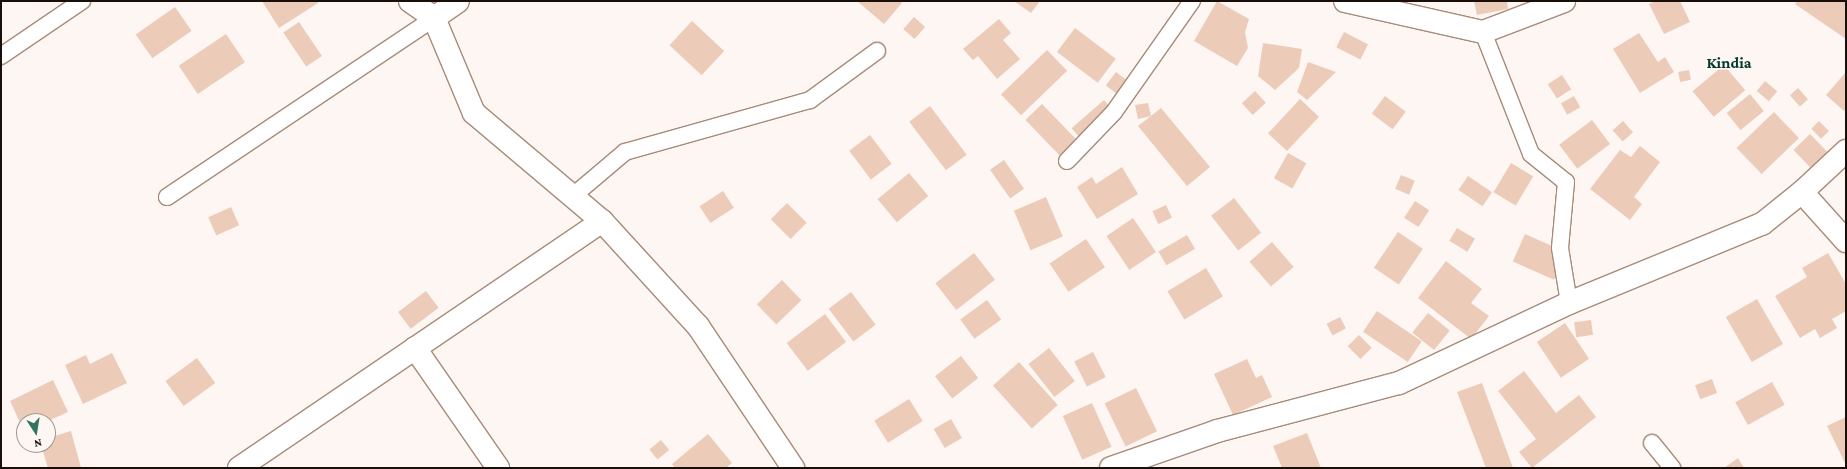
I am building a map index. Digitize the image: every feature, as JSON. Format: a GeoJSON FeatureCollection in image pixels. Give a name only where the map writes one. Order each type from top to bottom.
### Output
{"type":"FeatureCollection","features":[{"type":"Feature","properties":{"kind":"street"},"geometry":{"type":"LineString","coordinates":[[410,1],[434,18],[474,113],[602,221],[698,326],[793,468]]}},
{"type":"Feature","properties":{"kind":"street"},"geometry":{"type":"LineString","coordinates":[[434,18],[458,1]]}},
{"type":"Feature","properties":{"kind":"street"},"geometry":{"type":"LineString","coordinates":[[1345,1],[1483,32],[1564,1]]}},
{"type":"Feature","properties":{"kind":"street"},"geometry":{"type":"LineString","coordinates":[[1111,468],[1217,431],[1399,383],[1569,303],[1762,224],[1802,192],[1846,152]]}},
{"type":"Feature","properties":{"kind":"street"},"geometry":{"type":"LineString","coordinates":[[1802,192],[1846,241]]}},
{"type":"Feature","properties":{"kind":"street"},"geometry":{"type":"LineString","coordinates":[[239,468],[602,221]]}},
{"type":"Feature","properties":{"kind":"street"},"geometry":{"type":"LineString","coordinates":[[415,348],[498,468]]}},
{"type":"Feature","properties":{"kind":"lane"},"geometry":{"type":"LineString","coordinates":[[1,56],[82,1]]}},
{"type":"Feature","properties":{"kind":"lane"},"geometry":{"type":"LineString","coordinates":[[1067,161],[1114,112],[1192,1]]}},
{"type":"Feature","properties":{"kind":"lane"},"geometry":{"type":"LineString","coordinates":[[168,197],[434,18]]}},
{"type":"Feature","properties":{"kind":"lane"},"geometry":{"type":"LineString","coordinates":[[1483,32],[1531,154],[1566,182],[1560,248],[1569,303]]}},
{"type":"Feature","properties":{"kind":"lane"},"geometry":{"type":"LineString","coordinates":[[573,196],[625,152],[810,100],[877,51]]}},
{"type":"Feature","properties":{"kind":"lane"},"geometry":{"type":"LineString","coordinates":[[1652,443],[1672,468]]}},
{"type":"Feature","properties":{"kind":"building"},"geometry":{"type":"Polygon","coordinates":[[[262,1],[317,1],[318,3],[279,28],[262,1]]]}},
{"type":"Feature","properties":{"kind":"building"},"geometry":{"type":"Polygon","coordinates":[[[857,1],[900,1],[902,3],[884,24],[857,1]]]}},
{"type":"Feature","properties":{"kind":"building"},"geometry":{"type":"Polygon","coordinates":[[[1014,1],[1040,1],[1031,13],[1014,1]]]}},
{"type":"Feature","properties":{"kind":"building"},"geometry":{"type":"Polygon","coordinates":[[[1217,1],[1249,19],[1245,32],[1248,48],[1237,66],[1194,41],[1217,1]]]}},
{"type":"Feature","properties":{"kind":"building"},"geometry":{"type":"Polygon","coordinates":[[[1474,1],[1507,1],[1508,9],[1477,15],[1474,1]]]}},
{"type":"Feature","properties":{"kind":"building"},"geometry":{"type":"Polygon","coordinates":[[[1655,1],[1680,1],[1690,22],[1664,34],[1649,4],[1655,1]]]}},
{"type":"Feature","properties":{"kind":"building"},"geometry":{"type":"Polygon","coordinates":[[[1797,1],[1846,1],[1846,39],[1795,4],[1797,1]]]}},
{"type":"Feature","properties":{"kind":"building"},"geometry":{"type":"Polygon","coordinates":[[[175,7],[192,31],[152,58],[136,35],[175,7]]]}},
{"type":"Feature","properties":{"kind":"building"},"geometry":{"type":"Polygon","coordinates":[[[914,17],[925,27],[914,39],[903,29],[914,17]]]}},
{"type":"Feature","properties":{"kind":"building"},"geometry":{"type":"Polygon","coordinates":[[[999,19],[1011,33],[1003,40],[1020,59],[997,79],[978,56],[973,60],[963,49],[999,19]]]}},
{"type":"Feature","properties":{"kind":"building"},"geometry":{"type":"Polygon","coordinates":[[[692,21],[724,51],[702,75],[669,45],[692,21]]]}},
{"type":"Feature","properties":{"kind":"building"},"geometry":{"type":"Polygon","coordinates":[[[299,22],[322,56],[306,67],[283,33],[299,22]]]}},
{"type":"Feature","properties":{"kind":"building"},"geometry":{"type":"Polygon","coordinates":[[[1075,28],[1116,59],[1098,83],[1057,52],[1075,28]]]}},
{"type":"Feature","properties":{"kind":"building"},"geometry":{"type":"Polygon","coordinates":[[[1344,32],[1368,44],[1360,59],[1336,47],[1344,32]]]}},
{"type":"Feature","properties":{"kind":"building"},"geometry":{"type":"Polygon","coordinates":[[[1639,33],[1658,62],[1665,57],[1674,72],[1640,93],[1613,49],[1639,33]]]}},
{"type":"Feature","properties":{"kind":"building"},"geometry":{"type":"Polygon","coordinates":[[[226,34],[245,62],[198,94],[179,66],[226,34]]]}},
{"type":"Feature","properties":{"kind":"building"},"geometry":{"type":"Polygon","coordinates":[[[1263,43],[1302,49],[1299,68],[1275,90],[1258,76],[1263,43]]]}},
{"type":"Feature","properties":{"kind":"building"},"geometry":{"type":"Polygon","coordinates":[[[1047,50],[1067,71],[1021,115],[1001,94],[1047,50]]]}},
{"type":"Feature","properties":{"kind":"building"},"geometry":{"type":"Polygon","coordinates":[[[1308,62],[1336,72],[1307,100],[1297,92],[1308,62]]]}},
{"type":"Feature","properties":{"kind":"building"},"geometry":{"type":"Polygon","coordinates":[[[1724,65],[1745,90],[1714,117],[1693,91],[1724,65]]]}},
{"type":"Feature","properties":{"kind":"building"},"geometry":{"type":"Polygon","coordinates":[[[1689,70],[1691,80],[1680,82],[1678,72],[1689,70]]]}},
{"type":"Feature","properties":{"kind":"building"},"geometry":{"type":"Polygon","coordinates":[[[1116,72],[1137,88],[1127,101],[1106,86],[1116,72]]]}},
{"type":"Feature","properties":{"kind":"building"},"geometry":{"type":"Polygon","coordinates":[[[1846,72],[1846,109],[1844,111],[1826,95],[1846,72]]]}},
{"type":"Feature","properties":{"kind":"building"},"geometry":{"type":"Polygon","coordinates":[[[1562,75],[1571,89],[1557,99],[1548,84],[1562,75]]]}},
{"type":"Feature","properties":{"kind":"building"},"geometry":{"type":"Polygon","coordinates":[[[1765,81],[1777,91],[1769,101],[1757,91],[1765,81]]]}},
{"type":"Feature","properties":{"kind":"building"},"geometry":{"type":"Polygon","coordinates":[[[1798,88],[1808,99],[1800,107],[1790,95],[1798,88]]]}},
{"type":"Feature","properties":{"kind":"building"},"geometry":{"type":"Polygon","coordinates":[[[1255,91],[1266,103],[1253,115],[1242,103],[1255,91]]]}},
{"type":"Feature","properties":{"kind":"building"},"geometry":{"type":"Polygon","coordinates":[[[1750,94],[1764,111],[1741,130],[1727,113],[1750,94]]]}},
{"type":"Feature","properties":{"kind":"building"},"geometry":{"type":"Polygon","coordinates":[[[1385,96],[1406,112],[1393,129],[1372,114],[1385,96]]]}},
{"type":"Feature","properties":{"kind":"building"},"geometry":{"type":"Polygon","coordinates":[[[1574,96],[1580,107],[1567,115],[1561,103],[1574,96]]]}},
{"type":"Feature","properties":{"kind":"building"},"geometry":{"type":"Polygon","coordinates":[[[1300,99],[1319,117],[1287,151],[1268,133],[1300,99]]]}},
{"type":"Feature","properties":{"kind":"building"},"geometry":{"type":"Polygon","coordinates":[[[1104,100],[1117,115],[1085,143],[1072,128],[1104,100]]]}},
{"type":"Feature","properties":{"kind":"building"},"geometry":{"type":"Polygon","coordinates":[[[1148,103],[1151,116],[1138,119],[1135,105],[1148,103]]]}},
{"type":"Feature","properties":{"kind":"building"},"geometry":{"type":"Polygon","coordinates":[[[1042,104],[1081,144],[1064,160],[1025,120],[1042,104]]]}},
{"type":"Feature","properties":{"kind":"building"},"geometry":{"type":"Polygon","coordinates":[[[930,106],[967,155],[946,170],[909,122],[930,106]]]}},
{"type":"Feature","properties":{"kind":"building"},"geometry":{"type":"Polygon","coordinates":[[[1161,108],[1210,167],[1187,186],[1138,126],[1161,108]]]}},
{"type":"Feature","properties":{"kind":"building"},"geometry":{"type":"Polygon","coordinates":[[[1774,112],[1799,138],[1762,174],[1737,148],[1774,112]]]}},
{"type":"Feature","properties":{"kind":"building"},"geometry":{"type":"Polygon","coordinates":[[[1592,120],[1610,144],[1577,169],[1559,145],[1592,120]]]}},
{"type":"Feature","properties":{"kind":"building"},"geometry":{"type":"Polygon","coordinates":[[[1623,121],[1633,132],[1623,142],[1613,130],[1623,121]]]}},
{"type":"Feature","properties":{"kind":"building"},"geometry":{"type":"Polygon","coordinates":[[[1819,121],[1829,131],[1821,139],[1811,129],[1819,121]]]}},
{"type":"Feature","properties":{"kind":"building"},"geometry":{"type":"Polygon","coordinates":[[[1810,134],[1831,156],[1814,172],[1793,150],[1810,134]]]}},
{"type":"Feature","properties":{"kind":"building"},"geometry":{"type":"Polygon","coordinates":[[[870,135],[892,164],[871,179],[849,151],[870,135]]]}},
{"type":"Feature","properties":{"kind":"building"},"geometry":{"type":"Polygon","coordinates":[[[1640,146],[1660,162],[1634,197],[1642,204],[1630,220],[1590,189],[1620,150],[1631,157],[1640,146]]]}},
{"type":"Feature","properties":{"kind":"building"},"geometry":{"type":"Polygon","coordinates":[[[1288,153],[1306,163],[1292,189],[1274,178],[1288,153]]]}},
{"type":"Feature","properties":{"kind":"building"},"geometry":{"type":"Polygon","coordinates":[[[1004,160],[1024,189],[1010,198],[990,170],[1004,160]]]}},
{"type":"Feature","properties":{"kind":"building"},"geometry":{"type":"Polygon","coordinates":[[[1511,163],[1533,176],[1516,206],[1493,192],[1511,163]]]}},
{"type":"Feature","properties":{"kind":"building"},"geometry":{"type":"Polygon","coordinates":[[[1122,167],[1138,194],[1097,219],[1077,187],[1092,177],[1096,184],[1122,167]]]}},
{"type":"Feature","properties":{"kind":"building"},"geometry":{"type":"Polygon","coordinates":[[[909,173],[928,196],[897,222],[878,199],[909,173]]]}},
{"type":"Feature","properties":{"kind":"building"},"geometry":{"type":"Polygon","coordinates":[[[1401,175],[1415,181],[1409,195],[1395,189],[1401,175]]]}},
{"type":"Feature","properties":{"kind":"building"},"geometry":{"type":"Polygon","coordinates":[[[1468,176],[1492,192],[1483,206],[1458,190],[1468,176]]]}},
{"type":"Feature","properties":{"kind":"building"},"geometry":{"type":"Polygon","coordinates":[[[723,191],[734,208],[710,223],[700,206],[723,191]]]}},
{"type":"Feature","properties":{"kind":"building"},"geometry":{"type":"Polygon","coordinates":[[[1046,197],[1063,237],[1031,250],[1014,211],[1046,197]]]}},
{"type":"Feature","properties":{"kind":"building"},"geometry":{"type":"Polygon","coordinates":[[[1234,198],[1261,233],[1238,251],[1211,216],[1234,198]]]}},
{"type":"Feature","properties":{"kind":"building"},"geometry":{"type":"Polygon","coordinates":[[[1415,201],[1429,210],[1418,227],[1404,218],[1415,201]]]}},
{"type":"Feature","properties":{"kind":"building"},"geometry":{"type":"Polygon","coordinates":[[[787,203],[807,223],[791,239],[771,219],[787,203]]]}},
{"type":"Feature","properties":{"kind":"building"},"geometry":{"type":"Polygon","coordinates":[[[1166,205],[1172,218],[1158,224],[1152,211],[1166,205]]]}},
{"type":"Feature","properties":{"kind":"building"},"geometry":{"type":"Polygon","coordinates":[[[231,207],[239,225],[216,235],[208,217],[231,207]]]}},
{"type":"Feature","properties":{"kind":"building"},"geometry":{"type":"Polygon","coordinates":[[[1133,218],[1156,252],[1129,270],[1106,236],[1133,218]]]}},
{"type":"Feature","properties":{"kind":"building"},"geometry":{"type":"Polygon","coordinates":[[[1457,228],[1475,239],[1467,252],[1449,241],[1457,228]]]}},
{"type":"Feature","properties":{"kind":"building"},"geometry":{"type":"Polygon","coordinates":[[[1398,232],[1423,249],[1399,284],[1374,268],[1398,232]]]}},
{"type":"Feature","properties":{"kind":"building"},"geometry":{"type":"Polygon","coordinates":[[[1525,234],[1566,252],[1554,280],[1513,261],[1525,234]]]}},
{"type":"Feature","properties":{"kind":"building"},"geometry":{"type":"Polygon","coordinates":[[[1187,235],[1195,249],[1166,265],[1158,252],[1187,235]]]}},
{"type":"Feature","properties":{"kind":"building"},"geometry":{"type":"Polygon","coordinates":[[[1086,239],[1105,267],[1069,292],[1050,264],[1086,239]]]}},
{"type":"Feature","properties":{"kind":"building"},"geometry":{"type":"Polygon","coordinates":[[[1272,242],[1294,267],[1271,287],[1249,262],[1272,242]]]}},
{"type":"Feature","properties":{"kind":"building"},"geometry":{"type":"Polygon","coordinates":[[[974,253],[995,280],[956,310],[935,283],[974,253]]]}},
{"type":"Feature","properties":{"kind":"building"},"geometry":{"type":"Polygon","coordinates":[[[1828,253],[1846,284],[1846,311],[1832,319],[1837,328],[1820,338],[1815,329],[1800,338],[1775,296],[1807,277],[1802,268],[1828,253]]]}},
{"type":"Feature","properties":{"kind":"building"},"geometry":{"type":"Polygon","coordinates":[[[1446,261],[1482,289],[1471,303],[1489,316],[1471,339],[1418,298],[1446,261]]]}},
{"type":"Feature","properties":{"kind":"building"},"geometry":{"type":"Polygon","coordinates":[[[1206,268],[1223,296],[1184,319],[1167,291],[1206,268]]]}},
{"type":"Feature","properties":{"kind":"building"},"geometry":{"type":"Polygon","coordinates":[[[782,280],[801,300],[776,324],[757,304],[782,280]]]}},
{"type":"Feature","properties":{"kind":"building"},"geometry":{"type":"Polygon","coordinates":[[[426,291],[439,308],[411,329],[398,312],[426,291]]]}},
{"type":"Feature","properties":{"kind":"building"},"geometry":{"type":"Polygon","coordinates":[[[851,292],[876,325],[853,342],[829,309],[851,292]]]}},
{"type":"Feature","properties":{"kind":"building"},"geometry":{"type":"Polygon","coordinates":[[[1757,299],[1783,344],[1752,362],[1726,317],[1757,299]]]}},
{"type":"Feature","properties":{"kind":"building"},"geometry":{"type":"Polygon","coordinates":[[[987,300],[1001,319],[974,339],[960,319],[987,300]]]}},
{"type":"Feature","properties":{"kind":"building"},"geometry":{"type":"Polygon","coordinates":[[[1377,311],[1422,341],[1408,362],[1363,332],[1377,311]]]}},
{"type":"Feature","properties":{"kind":"building"},"geometry":{"type":"Polygon","coordinates":[[[1428,313],[1450,331],[1434,350],[1412,332],[1428,313]]]}},
{"type":"Feature","properties":{"kind":"building"},"geometry":{"type":"Polygon","coordinates":[[[825,314],[846,342],[808,371],[787,343],[825,314]]]}},
{"type":"Feature","properties":{"kind":"building"},"geometry":{"type":"Polygon","coordinates":[[[1340,317],[1346,329],[1333,335],[1327,324],[1340,317]]]}},
{"type":"Feature","properties":{"kind":"building"},"geometry":{"type":"Polygon","coordinates":[[[1591,320],[1593,335],[1576,337],[1574,322],[1591,320]]]}},
{"type":"Feature","properties":{"kind":"building"},"geometry":{"type":"Polygon","coordinates":[[[1565,323],[1589,359],[1561,378],[1537,342],[1565,323]]]}},
{"type":"Feature","properties":{"kind":"building"},"geometry":{"type":"Polygon","coordinates":[[[1359,335],[1372,348],[1360,359],[1348,346],[1359,335]]]}},
{"type":"Feature","properties":{"kind":"building"},"geometry":{"type":"Polygon","coordinates":[[[1049,348],[1075,381],[1054,397],[1029,364],[1049,348]]]}},
{"type":"Feature","properties":{"kind":"building"},"geometry":{"type":"Polygon","coordinates":[[[1093,352],[1106,377],[1087,386],[1074,362],[1093,352]]]}},
{"type":"Feature","properties":{"kind":"building"},"geometry":{"type":"Polygon","coordinates":[[[112,353],[127,383],[83,404],[65,365],[86,355],[90,364],[112,353]]]}},
{"type":"Feature","properties":{"kind":"building"},"geometry":{"type":"Polygon","coordinates":[[[961,356],[978,378],[952,398],[935,376],[961,356]]]}},
{"type":"Feature","properties":{"kind":"building"},"geometry":{"type":"Polygon","coordinates":[[[197,358],[215,383],[184,406],[165,381],[197,358]]]}},
{"type":"Feature","properties":{"kind":"building"},"geometry":{"type":"Polygon","coordinates":[[[1247,359],[1256,378],[1262,375],[1272,397],[1233,415],[1214,374],[1247,359]]]}},
{"type":"Feature","properties":{"kind":"building"},"geometry":{"type":"Polygon","coordinates":[[[1019,362],[1058,405],[1032,429],[993,385],[1019,362]]]}},
{"type":"Feature","properties":{"kind":"building"},"geometry":{"type":"Polygon","coordinates":[[[1524,371],[1556,413],[1579,395],[1596,417],[1532,468],[1519,452],[1536,439],[1498,391],[1524,371]]]}},
{"type":"Feature","properties":{"kind":"building"},"geometry":{"type":"Polygon","coordinates":[[[1712,379],[1717,393],[1700,399],[1695,385],[1712,379]]]}},
{"type":"Feature","properties":{"kind":"building"},"geometry":{"type":"Polygon","coordinates":[[[53,380],[68,412],[56,417],[56,413],[16,414],[10,401],[53,380]]]}},
{"type":"Feature","properties":{"kind":"building"},"geometry":{"type":"Polygon","coordinates":[[[1772,382],[1785,405],[1748,425],[1735,402],[1772,382]]]}},
{"type":"Feature","properties":{"kind":"building"},"geometry":{"type":"Polygon","coordinates":[[[1482,383],[1513,468],[1486,468],[1457,392],[1482,383]]]}},
{"type":"Feature","properties":{"kind":"building"},"geometry":{"type":"Polygon","coordinates":[[[1136,388],[1157,431],[1126,446],[1105,403],[1136,388]]]}},
{"type":"Feature","properties":{"kind":"building"},"geometry":{"type":"Polygon","coordinates":[[[909,399],[923,421],[888,443],[874,421],[909,399]]]}},
{"type":"Feature","properties":{"kind":"building"},"geometry":{"type":"Polygon","coordinates":[[[1092,403],[1112,447],[1082,460],[1063,416],[1092,403]]]}},
{"type":"Feature","properties":{"kind":"building"},"geometry":{"type":"Polygon","coordinates":[[[1846,417],[1846,465],[1827,426],[1846,417]]]}},
{"type":"Feature","properties":{"kind":"building"},"geometry":{"type":"Polygon","coordinates":[[[951,419],[962,438],[945,448],[934,429],[951,419]]]}},
{"type":"Feature","properties":{"kind":"building"},"geometry":{"type":"Polygon","coordinates":[[[71,431],[81,468],[48,468],[43,453],[56,453],[56,436],[71,431]]]}},
{"type":"Feature","properties":{"kind":"building"},"geometry":{"type":"Polygon","coordinates":[[[1307,433],[1321,468],[1282,468],[1273,446],[1307,433]]]}},
{"type":"Feature","properties":{"kind":"building"},"geometry":{"type":"Polygon","coordinates":[[[708,434],[732,463],[726,468],[675,468],[672,464],[708,434]]]}},
{"type":"Feature","properties":{"kind":"building"},"geometry":{"type":"Polygon","coordinates":[[[661,440],[669,450],[658,460],[649,449],[661,440]]]}},
{"type":"Feature","properties":{"kind":"building"},"geometry":{"type":"Polygon","coordinates":[[[1738,458],[1744,468],[1724,468],[1738,458]]]}},
{"type":"Feature","properties":{"kind":"district","name":"Kindia"},"geometry":{"type":"Point","coordinates":[1729,63]}}]}
